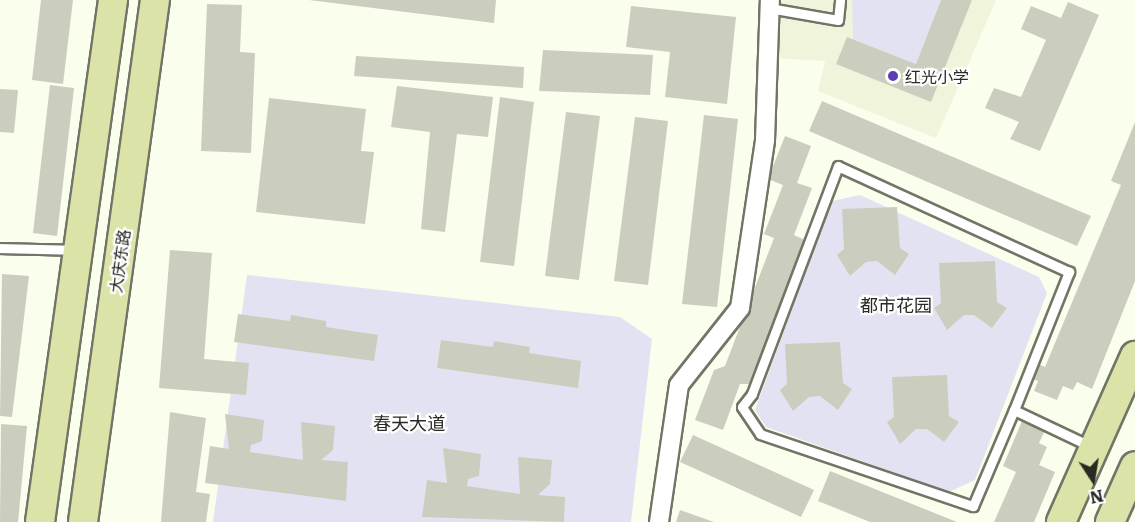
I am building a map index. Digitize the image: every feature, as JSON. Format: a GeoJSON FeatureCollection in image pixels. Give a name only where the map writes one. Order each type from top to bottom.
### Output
{"type":"FeatureCollection","features":[{"type":"Feature","properties":{"kind":"main road"},"geometry":{"type":"LineString","coordinates":[[40,522],[113,0]]}},
{"type":"Feature","properties":{"kind":"main road","name":"大庆东路"},"geometry":{"type":"LineString","coordinates":[[83,522],[156,0]]}},
{"type":"Feature","properties":{"kind":"main road"},"geometry":{"type":"LineString","coordinates":[[1061,522],[1135,356]]}},
{"type":"Feature","properties":{"kind":"main road"},"geometry":{"type":"LineString","coordinates":[[1110,522],[1135,466]]}},
{"type":"Feature","properties":{"kind":"street"},"geometry":{"type":"LineString","coordinates":[[659,522],[679,385],[740,308],[765,140],[770,4]]}},
{"type":"Feature","properties":{"kind":"lane"},"geometry":{"type":"LineString","coordinates":[[770,4],[838,20],[840,0]]}},
{"type":"Feature","properties":{"kind":"lane"},"geometry":{"type":"LineString","coordinates":[[838,166],[1069,272],[1014,410],[974,506],[760,434],[742,407],[752,394],[838,166]]}},
{"type":"Feature","properties":{"kind":"lane"},"geometry":{"type":"LineString","coordinates":[[0,248],[78,250]]}},
{"type":"Feature","properties":{"kind":"lane"},"geometry":{"type":"LineString","coordinates":[[1014,410],[1094,448]]}},
{"type":"Feature","properties":{"kind":"shaded area","name":"红光小学"},"geometry":{"type":"Polygon","coordinates":[[[775,0],[996,0],[936,138],[818,91],[825,61],[775,58],[775,0]]]}},
{"type":"Feature","properties":{"kind":"shaded area"},"geometry":{"type":"Polygon","coordinates":[[[852,0],[941,0],[916,64],[853,39],[852,0]]]}},
{"type":"Feature","properties":{"kind":"shaded area"},"geometry":{"type":"Polygon","coordinates":[[[860,195],[1039,277],[1047,293],[975,480],[949,492],[766,427],[755,410],[832,201],[860,195]]]}},
{"type":"Feature","properties":{"kind":"shaded area"},"geometry":{"type":"Polygon","coordinates":[[[247,275],[620,317],[652,339],[631,522],[213,522],[247,275]]]}},
{"type":"Feature","properties":{"kind":"building"},"geometry":{"type":"Polygon","coordinates":[[[41,0],[73,0],[63,84],[32,80],[41,0]]]}},
{"type":"Feature","properties":{"kind":"building"},"geometry":{"type":"Polygon","coordinates":[[[309,0],[496,0],[494,23],[309,0]]]}},
{"type":"Feature","properties":{"kind":"building"},"geometry":{"type":"Polygon","coordinates":[[[941,0],[972,0],[931,102],[836,64],[847,37],[916,64],[941,0]]]}},
{"type":"Feature","properties":{"kind":"building"},"geometry":{"type":"Polygon","coordinates":[[[1068,2],[1099,15],[1040,151],[1010,139],[1019,122],[985,108],[994,88],[1021,97],[1046,40],[1021,29],[1031,6],[1061,18],[1068,2]]]}},
{"type":"Feature","properties":{"kind":"building"},"geometry":{"type":"Polygon","coordinates":[[[207,4],[242,5],[240,52],[255,53],[251,153],[201,151],[207,4]]]}},
{"type":"Feature","properties":{"kind":"building"},"geometry":{"type":"Polygon","coordinates":[[[631,6],[736,17],[727,104],[665,97],[670,52],[626,47],[631,6]]]}},
{"type":"Feature","properties":{"kind":"building"},"geometry":{"type":"Polygon","coordinates":[[[543,50],[653,55],[650,95],[539,91],[543,50]]]}},
{"type":"Feature","properties":{"kind":"building"},"geometry":{"type":"Polygon","coordinates":[[[356,56],[524,67],[523,88],[354,76],[356,56]]]}},
{"type":"Feature","properties":{"kind":"building"},"geometry":{"type":"Polygon","coordinates":[[[50,85],[74,88],[57,236],[33,233],[50,85]]]}},
{"type":"Feature","properties":{"kind":"building"},"geometry":{"type":"Polygon","coordinates":[[[397,86],[493,97],[488,137],[457,134],[445,232],[421,229],[430,132],[391,127],[397,86]]]}},
{"type":"Feature","properties":{"kind":"building"},"geometry":{"type":"Polygon","coordinates":[[[0,89],[18,90],[14,133],[0,132],[0,89]]]}},
{"type":"Feature","properties":{"kind":"building"},"geometry":{"type":"Polygon","coordinates":[[[500,97],[534,102],[514,266],[480,262],[500,97]]]}},
{"type":"Feature","properties":{"kind":"building"},"geometry":{"type":"Polygon","coordinates":[[[269,98],[366,109],[361,151],[374,152],[365,224],[256,212],[269,98]]]}},
{"type":"Feature","properties":{"kind":"building"},"geometry":{"type":"Polygon","coordinates":[[[822,101],[1091,216],[1077,246],[809,131],[822,101]]]}},
{"type":"Feature","properties":{"kind":"building"},"geometry":{"type":"Polygon","coordinates":[[[566,112],[600,116],[579,280],[545,276],[566,112]]]}},
{"type":"Feature","properties":{"kind":"building"},"geometry":{"type":"Polygon","coordinates":[[[704,115],[738,119],[717,307],[682,304],[704,115]]]}},
{"type":"Feature","properties":{"kind":"building"},"geometry":{"type":"Polygon","coordinates":[[[635,117],[668,121],[648,285],[614,281],[635,117]]]}},
{"type":"Feature","properties":{"kind":"building"},"geometry":{"type":"Polygon","coordinates":[[[1135,122],[1135,281],[1092,389],[1077,382],[1073,390],[1063,386],[1057,400],[1034,391],[1038,381],[1033,379],[1038,364],[1045,367],[1121,185],[1111,181],[1135,122]]]}},
{"type":"Feature","properties":{"kind":"building"},"geometry":{"type":"Polygon","coordinates":[[[785,136],[811,146],[797,183],[812,188],[794,235],[805,240],[749,384],[740,384],[723,430],[695,420],[714,370],[725,366],[774,238],[764,234],[783,185],[768,179],[785,136]]]}},
{"type":"Feature","properties":{"kind":"building"},"geometry":{"type":"Polygon","coordinates":[[[897,207],[900,248],[909,254],[895,275],[877,261],[866,262],[850,276],[837,255],[844,249],[842,209],[897,207]]]}},
{"type":"Feature","properties":{"kind":"building"},"geometry":{"type":"Polygon","coordinates":[[[170,250],[212,253],[204,359],[249,363],[246,395],[159,388],[170,250]]]}},
{"type":"Feature","properties":{"kind":"building"},"geometry":{"type":"Polygon","coordinates":[[[995,261],[997,302],[1007,308],[992,328],[974,315],[964,315],[947,330],[934,308],[941,303],[939,263],[995,261]]]}},
{"type":"Feature","properties":{"kind":"building"},"geometry":{"type":"Polygon","coordinates":[[[2,274],[29,276],[12,417],[0,416],[2,274]]]}},
{"type":"Feature","properties":{"kind":"building"},"geometry":{"type":"Polygon","coordinates":[[[238,314],[290,321],[291,315],[326,321],[326,327],[378,335],[374,361],[234,342],[238,314]]]}},
{"type":"Feature","properties":{"kind":"building"},"geometry":{"type":"Polygon","coordinates":[[[441,340],[493,347],[494,341],[530,347],[529,353],[581,361],[578,388],[437,368],[441,340]]]}},
{"type":"Feature","properties":{"kind":"building"},"geometry":{"type":"Polygon","coordinates":[[[840,342],[843,383],[852,389],[838,410],[820,396],[809,397],[793,411],[780,390],[787,384],[785,344],[840,342]]]}},
{"type":"Feature","properties":{"kind":"building"},"geometry":{"type":"Polygon","coordinates":[[[947,375],[949,416],[959,422],[944,442],[927,429],[916,429],[900,444],[887,422],[894,417],[892,377],[947,375]]]}},
{"type":"Feature","properties":{"kind":"building"},"geometry":{"type":"Polygon","coordinates":[[[170,412],[206,418],[196,492],[210,494],[206,522],[161,522],[170,412]]]}},
{"type":"Feature","properties":{"kind":"building"},"geometry":{"type":"Polygon","coordinates":[[[225,414],[264,420],[262,441],[251,445],[250,452],[303,460],[301,422],[335,426],[333,450],[321,460],[348,462],[346,501],[205,483],[210,446],[229,449],[225,414]]]}},
{"type":"Feature","properties":{"kind":"building"},"geometry":{"type":"Polygon","coordinates":[[[1022,421],[1045,430],[1039,443],[1047,447],[1039,465],[1055,472],[1034,522],[994,522],[1016,472],[1003,466],[1022,421]]]}},
{"type":"Feature","properties":{"kind":"building"},"geometry":{"type":"Polygon","coordinates":[[[1,424],[27,426],[18,522],[0,522],[1,424]]]}},
{"type":"Feature","properties":{"kind":"building"},"geometry":{"type":"Polygon","coordinates":[[[693,435],[814,490],[801,517],[680,462],[693,435]]]}},
{"type":"Feature","properties":{"kind":"building"},"geometry":{"type":"Polygon","coordinates":[[[443,448],[481,454],[479,476],[468,479],[467,486],[520,494],[518,457],[552,460],[550,484],[538,495],[565,497],[564,522],[422,517],[427,480],[447,483],[443,448]]]}},
{"type":"Feature","properties":{"kind":"building"},"geometry":{"type":"Polygon","coordinates":[[[830,471],[957,522],[870,522],[818,501],[830,471]]]}},
{"type":"Feature","properties":{"kind":"building"},"geometry":{"type":"Polygon","coordinates":[[[680,510],[714,522],[676,522],[680,510]]]}},
{"type":"Feature","properties":{"kind":"place","name":"红光小学"},"geometry":{"type":"Point","coordinates":[893,76]}},
{"type":"Feature","properties":{"kind":"district","name":"都市花园"},"geometry":{"type":"Point","coordinates":[896,305]}},
{"type":"Feature","properties":{"kind":"district","name":"春天大道"},"geometry":{"type":"Point","coordinates":[409,423]}}]}
